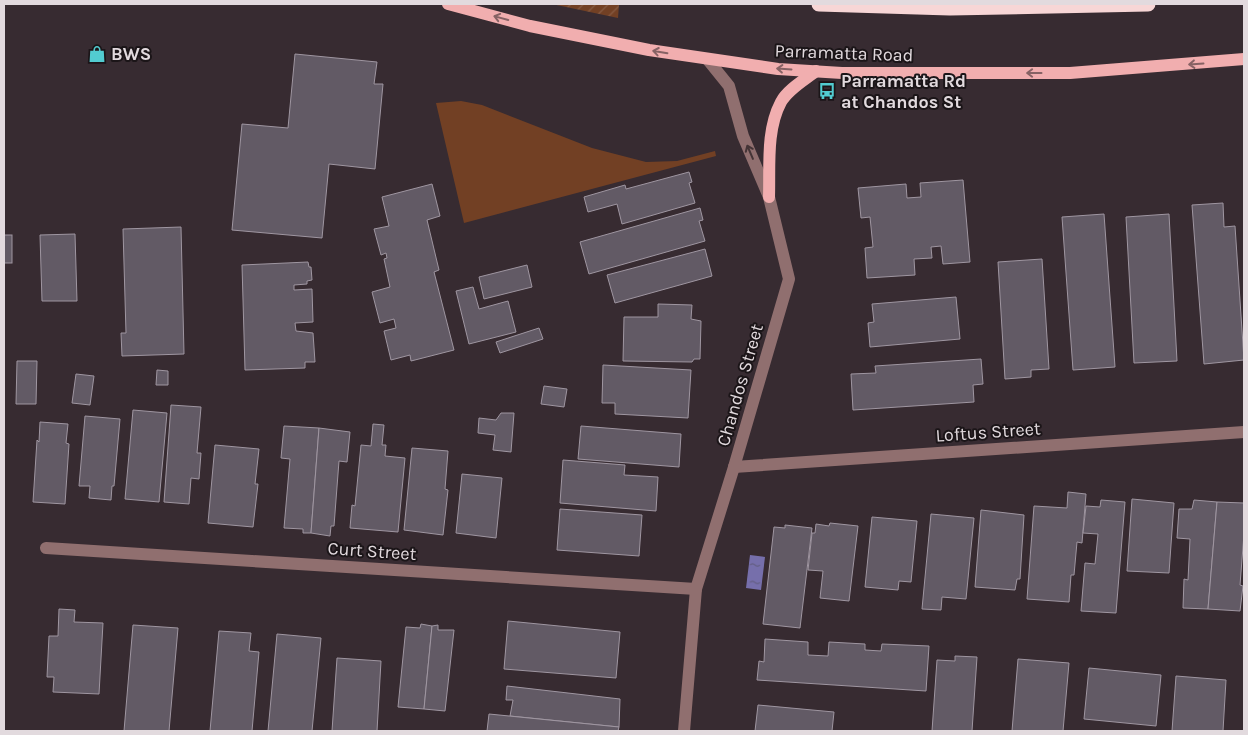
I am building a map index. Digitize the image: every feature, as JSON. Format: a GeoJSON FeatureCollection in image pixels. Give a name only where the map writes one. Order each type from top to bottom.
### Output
{"type":"FeatureCollection","features":[{"type":"Feature","properties":{"kind":"highway"},"geometry":{"type":"LineString","coordinates":[[819,4],[950,8],[1148,4]]}},
{"type":"Feature","properties":{"kind":"main road","name":"Parramatta Road"},"geometry":{"type":"LineString","coordinates":[[448,4],[530,26],[649,50],[778,69],[842,73],[1070,73],[1244,59]]}},
{"type":"Feature","properties":{"kind":"main road"},"geometry":{"type":"LineString","coordinates":[[769,197],[771,135],[782,101],[816,71]]}},
{"type":"Feature","properties":{"kind":"street","name":"Chandos Street"},"geometry":{"type":"LineString","coordinates":[[684,731],[696,589],[789,279],[769,197],[743,136],[729,86],[708,60]]}},
{"type":"Feature","properties":{"kind":"street","name":"Loftus Street"},"geometry":{"type":"LineString","coordinates":[[734,467],[1244,432]]}},
{"type":"Feature","properties":{"kind":"street","name":"Curt Street"},"geometry":{"type":"LineString","coordinates":[[46,548],[696,589]]}},
{"type":"Feature","properties":{"kind":"shaded area"},"geometry":{"type":"Polygon","coordinates":[[[552,4],[619,4],[618,18],[552,4]]]}},
{"type":"Feature","properties":{"kind":"shaded area"},"geometry":{"type":"Polygon","coordinates":[[[461,101],[482,105],[592,148],[646,162],[677,161],[715,151],[716,156],[464,223],[436,103],[461,101]]]}},
{"type":"Feature","properties":{"kind":"water"},"geometry":{"type":"Polygon","coordinates":[[[750,555],[765,557],[761,590],[746,588],[750,555]]]}},
{"type":"Feature","properties":{"kind":"building"},"geometry":{"type":"Polygon","coordinates":[[[295,54],[377,62],[374,84],[383,84],[375,169],[329,164],[322,238],[232,230],[242,124],[288,128],[295,54]]]}},
{"type":"Feature","properties":{"kind":"building"},"geometry":{"type":"Polygon","coordinates":[[[689,172],[692,182],[689,183],[695,203],[622,224],[617,204],[588,212],[584,197],[625,185],[626,189],[689,172]]]}},
{"type":"Feature","properties":{"kind":"building"},"geometry":{"type":"Polygon","coordinates":[[[963,180],[970,262],[943,264],[941,246],[931,247],[932,258],[914,259],[915,275],[867,278],[865,248],[873,247],[870,217],[861,218],[858,188],[906,184],[907,198],[921,197],[920,183],[963,180]]]}},
{"type":"Feature","properties":{"kind":"building"},"geometry":{"type":"Polygon","coordinates":[[[432,184],[440,216],[427,220],[439,270],[434,272],[454,350],[411,361],[410,355],[391,360],[384,331],[396,328],[394,319],[380,323],[372,292],[390,287],[384,259],[387,258],[386,253],[381,255],[374,229],[389,226],[382,197],[432,184]]]}},
{"type":"Feature","properties":{"kind":"building"},"geometry":{"type":"Polygon","coordinates":[[[1223,203],[1224,227],[1235,226],[1244,360],[1204,364],[1192,205],[1223,203]]]}},
{"type":"Feature","properties":{"kind":"building"},"geometry":{"type":"Polygon","coordinates":[[[700,208],[703,220],[699,221],[705,241],[589,274],[580,242],[700,208]]]}},
{"type":"Feature","properties":{"kind":"building"},"geometry":{"type":"Polygon","coordinates":[[[1104,214],[1115,367],[1073,370],[1062,217],[1104,214]]]}},
{"type":"Feature","properties":{"kind":"building"},"geometry":{"type":"Polygon","coordinates":[[[1169,214],[1177,361],[1134,363],[1126,217],[1169,214]]]}},
{"type":"Feature","properties":{"kind":"building"},"geometry":{"type":"Polygon","coordinates":[[[181,227],[184,354],[122,356],[121,333],[126,333],[123,229],[181,227]]]}},
{"type":"Feature","properties":{"kind":"building"},"geometry":{"type":"Polygon","coordinates":[[[75,234],[77,301],[42,301],[40,235],[75,234]]]}},
{"type":"Feature","properties":{"kind":"building"},"geometry":{"type":"Polygon","coordinates":[[[4,235],[12,235],[12,263],[4,263],[4,235]]]}},
{"type":"Feature","properties":{"kind":"building"},"geometry":{"type":"Polygon","coordinates":[[[705,249],[712,276],[615,303],[607,275],[705,249]]]}},
{"type":"Feature","properties":{"kind":"building"},"geometry":{"type":"Polygon","coordinates":[[[1042,259],[1049,369],[1031,370],[1031,377],[1005,379],[998,262],[1042,259]]]}},
{"type":"Feature","properties":{"kind":"building"},"geometry":{"type":"Polygon","coordinates":[[[308,262],[309,267],[311,267],[312,280],[307,281],[307,284],[294,285],[294,290],[312,289],[313,322],[295,323],[296,331],[313,333],[315,362],[305,362],[305,368],[245,370],[242,265],[308,262]]]}},
{"type":"Feature","properties":{"kind":"building"},"geometry":{"type":"Polygon","coordinates":[[[527,265],[532,287],[484,299],[479,277],[527,265]]]}},
{"type":"Feature","properties":{"kind":"building"},"geometry":{"type":"Polygon","coordinates":[[[473,287],[479,309],[508,301],[516,332],[469,344],[456,291],[473,287]]]}},
{"type":"Feature","properties":{"kind":"building"},"geometry":{"type":"Polygon","coordinates":[[[956,297],[960,339],[870,347],[868,323],[874,322],[872,304],[956,297]]]}},
{"type":"Feature","properties":{"kind":"building"},"geometry":{"type":"Polygon","coordinates":[[[658,304],[692,305],[691,319],[701,321],[700,359],[694,359],[692,362],[623,361],[624,317],[658,317],[658,304]]]}},
{"type":"Feature","properties":{"kind":"building"},"geometry":{"type":"Polygon","coordinates":[[[539,328],[543,339],[500,353],[496,342],[539,328]]]}},
{"type":"Feature","properties":{"kind":"building"},"geometry":{"type":"Polygon","coordinates":[[[981,359],[983,384],[973,385],[974,402],[853,410],[851,374],[876,373],[875,366],[981,359]]]}},
{"type":"Feature","properties":{"kind":"building"},"geometry":{"type":"Polygon","coordinates":[[[17,361],[37,361],[36,404],[16,404],[17,361]]]}},
{"type":"Feature","properties":{"kind":"building"},"geometry":{"type":"Polygon","coordinates":[[[603,365],[691,370],[688,418],[615,414],[615,403],[602,403],[603,365]]]}},
{"type":"Feature","properties":{"kind":"building"},"geometry":{"type":"Polygon","coordinates":[[[157,370],[168,371],[168,385],[156,385],[157,370]]]}},
{"type":"Feature","properties":{"kind":"building"},"geometry":{"type":"Polygon","coordinates":[[[76,374],[94,376],[90,405],[72,403],[76,374]]]}},
{"type":"Feature","properties":{"kind":"building"},"geometry":{"type":"Polygon","coordinates":[[[544,386],[567,389],[564,407],[541,404],[544,386]]]}},
{"type":"Feature","properties":{"kind":"building"},"geometry":{"type":"Polygon","coordinates":[[[171,405],[201,407],[197,453],[201,453],[199,479],[191,478],[189,504],[164,502],[171,405]]]}},
{"type":"Feature","properties":{"kind":"building"},"geometry":{"type":"Polygon","coordinates":[[[133,410],[167,413],[159,502],[125,499],[133,410]]]}},
{"type":"Feature","properties":{"kind":"building"},"geometry":{"type":"Polygon","coordinates":[[[501,413],[514,413],[511,452],[493,450],[495,435],[478,433],[479,418],[496,420],[501,413]]]}},
{"type":"Feature","properties":{"kind":"building"},"geometry":{"type":"Polygon","coordinates":[[[85,416],[120,419],[111,500],[89,498],[90,486],[79,486],[85,416]]]}},
{"type":"Feature","properties":{"kind":"building"},"geometry":{"type":"Polygon","coordinates":[[[40,422],[68,424],[66,443],[69,444],[65,504],[33,502],[40,422]]]}},
{"type":"Feature","properties":{"kind":"building"},"geometry":{"type":"Polygon","coordinates":[[[373,424],[384,425],[382,445],[386,445],[385,456],[405,458],[398,532],[350,528],[352,505],[355,506],[361,445],[371,446],[373,424]]]}},
{"type":"Feature","properties":{"kind":"building"},"geometry":{"type":"Polygon","coordinates":[[[284,426],[319,428],[311,533],[303,533],[303,529],[284,528],[290,459],[281,458],[284,426]]]}},
{"type":"Feature","properties":{"kind":"building"},"geometry":{"type":"Polygon","coordinates":[[[581,426],[681,434],[679,467],[578,459],[581,426]]]}},
{"type":"Feature","properties":{"kind":"building"},"geometry":{"type":"Polygon","coordinates":[[[319,428],[350,432],[347,462],[339,461],[334,526],[331,526],[330,536],[311,533],[319,428]]]}},
{"type":"Feature","properties":{"kind":"building"},"geometry":{"type":"Polygon","coordinates":[[[215,445],[259,449],[255,484],[258,484],[253,527],[208,523],[215,445]]]}},
{"type":"Feature","properties":{"kind":"building"},"geometry":{"type":"Polygon","coordinates":[[[412,448],[448,451],[445,489],[448,490],[443,535],[404,530],[412,448]]]}},
{"type":"Feature","properties":{"kind":"building"},"geometry":{"type":"Polygon","coordinates":[[[563,460],[625,465],[624,475],[658,477],[656,511],[560,503],[563,460]]]}},
{"type":"Feature","properties":{"kind":"building"},"geometry":{"type":"Polygon","coordinates":[[[462,474],[502,478],[496,538],[456,533],[462,474]]]}},
{"type":"Feature","properties":{"kind":"building"},"geometry":{"type":"Polygon","coordinates":[[[1068,492],[1086,494],[1082,543],[1077,542],[1074,575],[1071,575],[1069,602],[1027,599],[1034,506],[1067,508],[1068,492]]]}},
{"type":"Feature","properties":{"kind":"building"},"geometry":{"type":"Polygon","coordinates":[[[1132,499],[1174,503],[1169,573],[1127,571],[1132,499]]]}},
{"type":"Feature","properties":{"kind":"building"},"geometry":{"type":"Polygon","coordinates":[[[1101,500],[1125,502],[1116,613],[1081,611],[1085,563],[1095,564],[1098,534],[1083,533],[1086,506],[1100,507],[1101,500]]]}},
{"type":"Feature","properties":{"kind":"building"},"geometry":{"type":"Polygon","coordinates":[[[1194,500],[1217,502],[1208,609],[1183,608],[1184,579],[1188,580],[1190,539],[1177,538],[1179,509],[1192,509],[1194,500]]]}},
{"type":"Feature","properties":{"kind":"building"},"geometry":{"type":"Polygon","coordinates":[[[1217,502],[1244,503],[1244,534],[1240,585],[1243,586],[1240,611],[1208,609],[1217,502]]]}},
{"type":"Feature","properties":{"kind":"building"},"geometry":{"type":"Polygon","coordinates":[[[560,509],[642,515],[639,556],[557,550],[560,509]]]}},
{"type":"Feature","properties":{"kind":"building"},"geometry":{"type":"Polygon","coordinates":[[[981,510],[1024,515],[1020,579],[1017,579],[1015,590],[975,587],[981,510]]]}},
{"type":"Feature","properties":{"kind":"building"},"geometry":{"type":"Polygon","coordinates":[[[931,514],[974,518],[966,599],[942,597],[941,610],[922,609],[931,514]]]}},
{"type":"Feature","properties":{"kind":"building"},"geometry":{"type":"Polygon","coordinates":[[[872,517],[917,521],[911,582],[899,581],[898,590],[865,587],[872,517]]]}},
{"type":"Feature","properties":{"kind":"building"},"geometry":{"type":"Polygon","coordinates":[[[830,523],[858,526],[849,601],[820,598],[823,571],[808,570],[812,533],[815,533],[816,524],[829,526],[830,523]]]}},
{"type":"Feature","properties":{"kind":"building"},"geometry":{"type":"Polygon","coordinates":[[[785,525],[812,528],[800,628],[763,624],[774,527],[785,528],[785,525]]]}},
{"type":"Feature","properties":{"kind":"building"},"geometry":{"type":"Polygon","coordinates":[[[59,609],[75,610],[74,622],[103,623],[99,694],[53,692],[54,677],[47,677],[49,636],[58,636],[59,609]]]}},
{"type":"Feature","properties":{"kind":"building"},"geometry":{"type":"Polygon","coordinates":[[[508,621],[620,632],[616,678],[504,669],[508,621]]]}},
{"type":"Feature","properties":{"kind":"building"},"geometry":{"type":"Polygon","coordinates":[[[421,624],[432,626],[424,709],[398,707],[406,627],[420,628],[421,624]]]}},
{"type":"Feature","properties":{"kind":"building"},"geometry":{"type":"Polygon","coordinates":[[[133,625],[178,628],[169,731],[124,731],[133,625]]]}},
{"type":"Feature","properties":{"kind":"building"},"geometry":{"type":"Polygon","coordinates":[[[438,625],[438,630],[454,630],[445,711],[424,709],[432,626],[438,625]]]}},
{"type":"Feature","properties":{"kind":"building"},"geometry":{"type":"Polygon","coordinates":[[[219,631],[251,633],[249,651],[259,652],[252,731],[210,731],[219,631]]]}},
{"type":"Feature","properties":{"kind":"building"},"geometry":{"type":"Polygon","coordinates":[[[277,634],[321,638],[312,731],[268,731],[277,634]]]}},
{"type":"Feature","properties":{"kind":"building"},"geometry":{"type":"Polygon","coordinates":[[[765,639],[808,642],[808,655],[828,656],[829,642],[865,644],[865,650],[881,651],[882,644],[929,646],[926,691],[757,680],[759,661],[764,662],[765,639]]]}},
{"type":"Feature","properties":{"kind":"building"},"geometry":{"type":"Polygon","coordinates":[[[955,656],[977,657],[972,731],[932,731],[937,660],[955,661],[955,656]]]}},
{"type":"Feature","properties":{"kind":"building"},"geometry":{"type":"Polygon","coordinates":[[[337,658],[381,661],[377,731],[332,731],[337,658]]]}},
{"type":"Feature","properties":{"kind":"building"},"geometry":{"type":"Polygon","coordinates":[[[1018,659],[1069,663],[1063,731],[1012,731],[1018,659]]]}},
{"type":"Feature","properties":{"kind":"building"},"geometry":{"type":"Polygon","coordinates":[[[1089,668],[1161,675],[1156,726],[1084,719],[1089,668]]]}},
{"type":"Feature","properties":{"kind":"building"},"geometry":{"type":"Polygon","coordinates":[[[1176,676],[1226,680],[1223,731],[1172,731],[1176,676]]]}},
{"type":"Feature","properties":{"kind":"building"},"geometry":{"type":"Polygon","coordinates":[[[507,686],[620,699],[619,727],[510,716],[513,700],[506,700],[507,686]]]}},
{"type":"Feature","properties":{"kind":"building"},"geometry":{"type":"Polygon","coordinates":[[[758,705],[834,712],[832,731],[755,731],[758,705]]]}},
{"type":"Feature","properties":{"kind":"building"},"geometry":{"type":"Polygon","coordinates":[[[489,714],[619,727],[618,731],[487,731],[489,714]]]}},
{"type":"Feature","properties":{"kind":"place","name":"BWS"},"geometry":{"type":"Point","coordinates":[97,54]}},
{"type":"Feature","properties":{"kind":"place","name":"Parramatta Rd at Chandos St"},"geometry":{"type":"Point","coordinates":[827,91]}}]}
